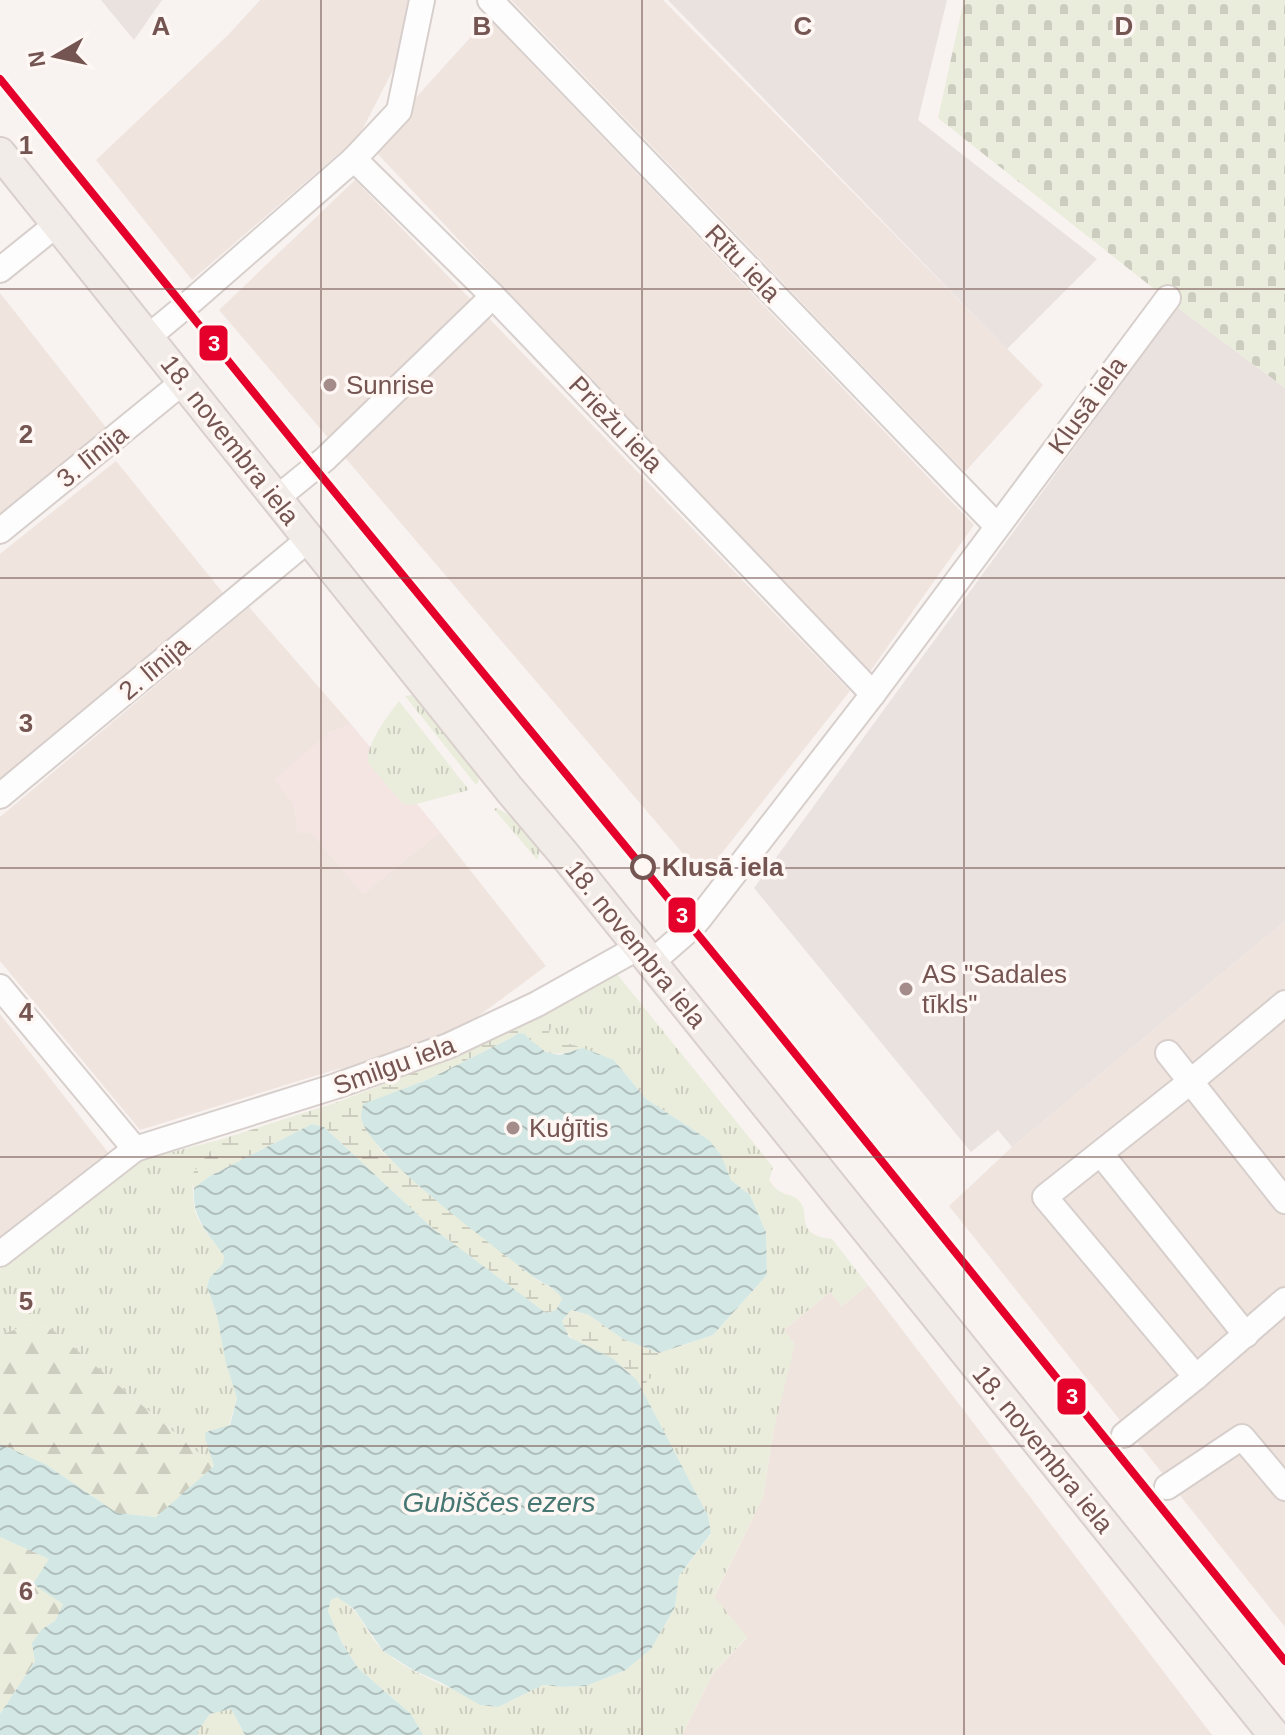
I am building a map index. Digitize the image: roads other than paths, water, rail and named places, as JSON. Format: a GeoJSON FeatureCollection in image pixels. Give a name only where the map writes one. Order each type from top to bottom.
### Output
{"type":"FeatureCollection","features":[{"type":"Feature","properties":{"kind":"main road","name":"18. novembra iela"},"geometry":{"type":"LineString","coordinates":[[0,153],[1274,1735]]}},
{"type":"Feature","properties":{"kind":"street"},"geometry":{"type":"LineString","coordinates":[[148,337],[354,159],[399,111],[422,0]]}},
{"type":"Feature","properties":{"kind":"street","name":"Rītu iela"},"geometry":{"type":"LineString","coordinates":[[490,0],[997,526]]}},
{"type":"Feature","properties":{"kind":"street","name":"Priežu iela"},"geometry":{"type":"LineString","coordinates":[[354,159],[493,296],[873,694]]}},
{"type":"Feature","properties":{"kind":"street"},"geometry":{"type":"LineString","coordinates":[[0,270],[57,224]]}},
{"type":"Feature","properties":{"kind":"street"},"geometry":{"type":"LineString","coordinates":[[277,498],[325,459],[493,296]]}},
{"type":"Feature","properties":{"kind":"street","name":"Klusā iela"},"geometry":{"type":"LineString","coordinates":[[645,955],[691,928],[699,919],[873,694],[1168,298]]}},
{"type":"Feature","properties":{"kind":"street","name":"3. līnija"},"geometry":{"type":"LineString","coordinates":[[0,531],[184,381]]}},
{"type":"Feature","properties":{"kind":"street","name":"2. līnija"},"geometry":{"type":"LineString","coordinates":[[0,796],[309,539]]}},
{"type":"Feature","properties":{"kind":"street","name":"Smilgu iela"},"geometry":{"type":"LineString","coordinates":[[0,1254],[135,1149],[336,1086],[448,1046],[645,955]]}},
{"type":"Feature","properties":{"kind":"street"},"geometry":{"type":"LineString","coordinates":[[4,1000],[135,1149]]}},
{"type":"Feature","properties":{"kind":"street"},"geometry":{"type":"LineString","coordinates":[[1196,1377],[1045,1197],[1285,1003]]}},
{"type":"Feature","properties":{"kind":"street"},"geometry":{"type":"LineString","coordinates":[[1168,1053],[1285,1201]]}},
{"type":"Feature","properties":{"kind":"street"},"geometry":{"type":"LineString","coordinates":[[1101,1154],[1246,1335]]}},
{"type":"Feature","properties":{"kind":"street"},"geometry":{"type":"LineString","coordinates":[[1124,1435],[1285,1300]]}},
{"type":"Feature","properties":{"kind":"street"},"geometry":{"type":"LineString","coordinates":[[1167,1487],[1242,1437],[1285,1488]]}},
{"type":"Feature","properties":{"kind":"water","name":"Gubiščes ezers"},"geometry":{"type":"Polygon","coordinates":[[[518,1033],[525,1034],[546,1052],[559,1055],[583,1048],[614,1060],[646,1099],[709,1140],[721,1155],[731,1180],[750,1195],[766,1232],[767,1275],[713,1335],[659,1353],[623,1339],[589,1315],[571,1310],[562,1321],[569,1337],[612,1358],[637,1380],[708,1516],[711,1533],[679,1576],[675,1607],[651,1649],[626,1670],[586,1686],[543,1685],[498,1707],[480,1705],[383,1651],[354,1609],[337,1597],[331,1600],[328,1611],[341,1641],[358,1668],[411,1714],[423,1735],[245,1735],[231,1709],[210,1714],[198,1735],[0,1735],[0,1714],[35,1661],[32,1643],[42,1629],[55,1621],[63,1604],[33,1584],[49,1559],[0,1537],[0,1444],[45,1464],[117,1513],[156,1517],[214,1466],[206,1432],[230,1425],[237,1398],[207,1286],[210,1277],[223,1264],[224,1256],[198,1217],[194,1188],[210,1176],[312,1124],[324,1127],[431,1227],[546,1313],[556,1310],[562,1299],[556,1291],[489,1243],[407,1174],[367,1132],[361,1116],[363,1104],[429,1079],[518,1033]]]}},
{"type":"Feature","properties":{"kind":"place","name":"Sunrise"},"geometry":{"type":"Point","coordinates":[330,385]}},
{"type":"Feature","properties":{"kind":"place","name":"Klusā iela"},"geometry":{"type":"Point","coordinates":[643,867]}},
{"type":"Feature","properties":{"kind":"place","name":"AS \"Sadales tīkls\""},"geometry":{"type":"Point","coordinates":[906,989]}},
{"type":"Feature","properties":{"kind":"place","name":"Kuģītis"},"geometry":{"type":"Point","coordinates":[513,1128]}}]}
